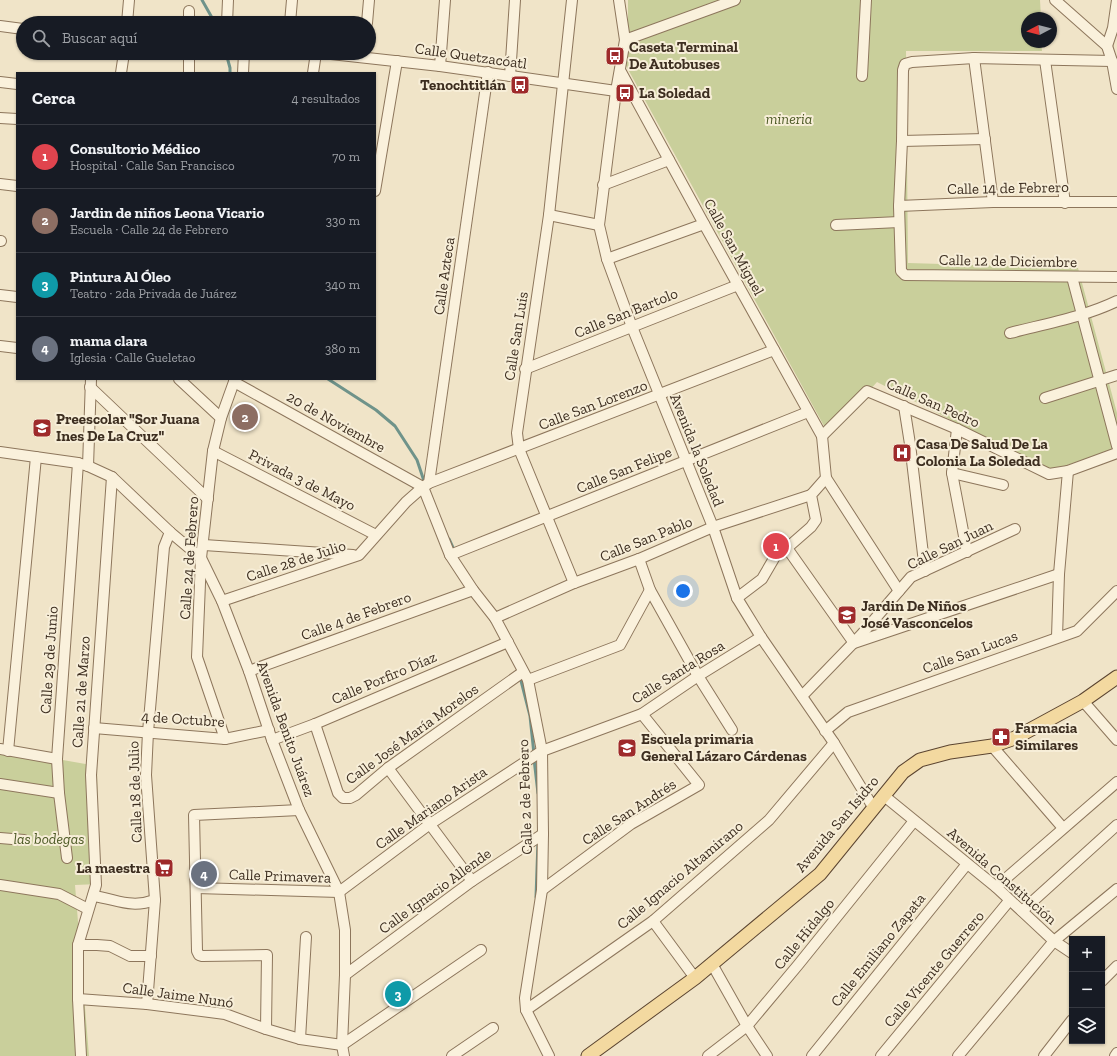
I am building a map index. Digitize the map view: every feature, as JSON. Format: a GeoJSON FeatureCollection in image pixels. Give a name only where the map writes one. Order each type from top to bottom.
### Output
{"type":"FeatureCollection","features":[{"type":"Feature","properties":{"kind":"main road","name":"Avenida San Isidro"},"geometry":{"type":"LineString","coordinates":[[588,1056],[695,978],[820,874],[902,772],[920,760],[950,752],[992,746],[1015,738],[1083,701],[1117,677]]}},
{"type":"Feature","properties":{"kind":"street"},"geometry":{"type":"LineString","coordinates":[[128,16],[129,0]]}},
{"type":"Feature","properties":{"kind":"street"},"geometry":{"type":"LineString","coordinates":[[227,16],[228,0]]}},
{"type":"Feature","properties":{"kind":"street"},"geometry":{"type":"LineString","coordinates":[[291,16],[292,0]]}},
{"type":"Feature","properties":{"kind":"street"},"geometry":{"type":"LineString","coordinates":[[368,16],[369,0]]}},
{"type":"Feature","properties":{"kind":"street"},"geometry":{"type":"LineString","coordinates":[[440,66],[445,0]]}},
{"type":"Feature","properties":{"kind":"street"},"geometry":{"type":"LineString","coordinates":[[510,76],[516,0]]}},
{"type":"Feature","properties":{"kind":"street","name":"Calle San Luis"},"geometry":{"type":"LineString","coordinates":[[572,0],[549,215],[525,369],[517,433],[519,449],[548,516],[574,583]]}},
{"type":"Feature","properties":{"kind":"street","name":"Avenida la Soledad"},"geometry":{"type":"LineString","coordinates":[[620,0],[625,40],[621,72],[616,91],[599,225],[607,260],[632,328],[713,527],[737,598],[761,638],[834,744],[873,807]]}},
{"type":"Feature","properties":{"kind":"street"},"geometry":{"type":"LineString","coordinates":[[625,40],[736,0]]}},
{"type":"Feature","properties":{"kind":"street"},"geometry":{"type":"LineString","coordinates":[[862,76],[866,0]]}},
{"type":"Feature","properties":{"kind":"street"},"geometry":{"type":"LineString","coordinates":[[1055,0],[1107,46],[1112,61],[1117,89]]}},
{"type":"Feature","properties":{"kind":"street"},"geometry":{"type":"LineString","coordinates":[[1107,46],[1115,29],[1117,0]]}},
{"type":"Feature","properties":{"kind":"street"},"geometry":{"type":"LineString","coordinates":[[189,11],[189,16]]}},
{"type":"Feature","properties":{"kind":"street"},"geometry":{"type":"LineString","coordinates":[[0,26],[16,28]]}},
{"type":"Feature","properties":{"kind":"street","name":"Calle Quetzacóatl"},"geometry":{"type":"LineString","coordinates":[[376,57],[616,91]]}},
{"type":"Feature","properties":{"kind":"street"},"geometry":{"type":"LineString","coordinates":[[836,225],[900,222],[899,206],[903,70],[905,64],[912,62],[974,58],[1112,61]]}},
{"type":"Feature","properties":{"kind":"street"},"geometry":{"type":"LineString","coordinates":[[974,58],[986,138],[993,202]]}},
{"type":"Feature","properties":{"kind":"street"},"geometry":{"type":"LineString","coordinates":[[121,72],[123,60]]}},
{"type":"Feature","properties":{"kind":"street"},"geometry":{"type":"LineString","coordinates":[[189,60],[189,72]]}},
{"type":"Feature","properties":{"kind":"street"},"geometry":{"type":"LineString","coordinates":[[243,72],[244,60]]}},
{"type":"Feature","properties":{"kind":"street"},"geometry":{"type":"LineString","coordinates":[[313,72],[315,60]]}},
{"type":"Feature","properties":{"kind":"street"},"geometry":{"type":"LineString","coordinates":[[1045,60],[1065,203]]}},
{"type":"Feature","properties":{"kind":"street"},"geometry":{"type":"LineString","coordinates":[[376,185],[397,61]]}},
{"type":"Feature","properties":{"kind":"street","name":"Calle Azteca"},"geometry":{"type":"LineString","coordinates":[[426,485],[488,72]]}},
{"type":"Feature","properties":{"kind":"street","name":"Calle San Miguel"},"geometry":{"type":"LineString","coordinates":[[621,72],[822,436]]}},
{"type":"Feature","properties":{"kind":"street"},"geometry":{"type":"LineString","coordinates":[[0,82],[16,84]]}},
{"type":"Feature","properties":{"kind":"street"},"geometry":{"type":"LineString","coordinates":[[0,118],[16,120]]}},
{"type":"Feature","properties":{"kind":"street"},"geometry":{"type":"LineString","coordinates":[[902,141],[986,138]]}},
{"type":"Feature","properties":{"kind":"street"},"geometry":{"type":"LineString","coordinates":[[603,185],[669,160]]}},
{"type":"Feature","properties":{"kind":"street"},"geometry":{"type":"LineString","coordinates":[[0,184],[16,186]]}},
{"type":"Feature","properties":{"kind":"street","name":"Calle 14 de Febrero"},"geometry":{"type":"LineString","coordinates":[[899,206],[993,202],[1117,202]]}},
{"type":"Feature","properties":{"kind":"street"},"geometry":{"type":"LineString","coordinates":[[549,215],[599,225]]}},
{"type":"Feature","properties":{"kind":"street","name":"Calle 12 de Diciembre"},"geometry":{"type":"LineString","coordinates":[[900,222],[901,271],[905,275],[1117,277]]}},
{"type":"Feature","properties":{"kind":"street"},"geometry":{"type":"LineString","coordinates":[[607,260],[704,224]]}},
{"type":"Feature","properties":{"kind":"street"},"geometry":{"type":"LineString","coordinates":[[1072,277],[1117,446]]}},
{"type":"Feature","properties":{"kind":"street","name":"Calle San Bartolo"},"geometry":{"type":"LineString","coordinates":[[525,369],[738,285]]}},
{"type":"Feature","properties":{"kind":"street"},"geometry":{"type":"LineString","coordinates":[[0,295],[16,297]]}},
{"type":"Feature","properties":{"kind":"street"},"geometry":{"type":"LineString","coordinates":[[1010,333],[1082,314],[1117,301]]}},
{"type":"Feature","properties":{"kind":"street"},"geometry":{"type":"LineString","coordinates":[[0,346],[16,348]]}},
{"type":"Feature","properties":{"kind":"street","name":"Calle San Lorenzo"},"geometry":{"type":"LineString","coordinates":[[426,485],[659,396],[774,350]]}},
{"type":"Feature","properties":{"kind":"street"},"geometry":{"type":"LineString","coordinates":[[1045,398],[1100,382],[1117,375]]}},
{"type":"Feature","properties":{"kind":"street"},"geometry":{"type":"LineString","coordinates":[[180,380],[221,418]]}},
{"type":"Feature","properties":{"kind":"street","name":"20 de Noviembre"},"geometry":{"type":"LineString","coordinates":[[235,381],[426,485]]}},
{"type":"Feature","properties":{"kind":"street","name":"Calle 24 de Febrero"},"geometry":{"type":"LineString","coordinates":[[225,738],[197,657],[201,558],[204,545],[213,451],[221,418],[235,381]]}},
{"type":"Feature","properties":{"kind":"street"},"geometry":{"type":"LineString","coordinates":[[91,383],[208,498]]}},
{"type":"Feature","properties":{"kind":"street","name":"Calle 29 de Junio"},"geometry":{"type":"LineString","coordinates":[[67,858],[59,793],[57,759],[91,383]]}},
{"type":"Feature","properties":{"kind":"street","name":"Calle San Pedro"},"geometry":{"type":"LineString","coordinates":[[822,436],[867,391],[957,429],[1049,474],[1068,471],[1117,453]]}},
{"type":"Feature","properties":{"kind":"street"},"geometry":{"type":"LineString","coordinates":[[904,406],[925,571]]}},
{"type":"Feature","properties":{"kind":"street","name":"Calle San Felipe"},"geometry":{"type":"LineString","coordinates":[[450,555],[808,412]]}},
{"type":"Feature","properties":{"kind":"street"},"geometry":{"type":"LineString","coordinates":[[957,429],[952,473],[967,552]]}},
{"type":"Feature","properties":{"kind":"street"},"geometry":{"type":"LineString","coordinates":[[822,436],[826,478],[899,591]]}},
{"type":"Feature","properties":{"kind":"street","name":"Privada 3 de Mayo"},"geometry":{"type":"LineString","coordinates":[[213,451],[376,535]]}},
{"type":"Feature","properties":{"kind":"street","name":"Avenida Benito Juárez"},"geometry":{"type":"LineString","coordinates":[[0,452],[83,464],[112,477],[170,532],[201,558],[222,601],[249,670],[272,740],[299,810],[339,892],[345,930],[342,1045],[344,1056]]}},
{"type":"Feature","properties":{"kind":"street"},"geometry":{"type":"LineString","coordinates":[[36,457],[4,750],[57,759]]}},
{"type":"Feature","properties":{"kind":"street"},"geometry":{"type":"LineString","coordinates":[[1057,637],[1059,574],[1068,471]]}},
{"type":"Feature","properties":{"kind":"street"},"geometry":{"type":"LineString","coordinates":[[952,473],[1003,485]]}},
{"type":"Feature","properties":{"kind":"street","name":"Calle 21 de Marzo"},"geometry":{"type":"LineString","coordinates":[[81,1056],[78,999],[78,945],[96,885],[91,775],[112,477]]}},
{"type":"Feature","properties":{"kind":"street"},"geometry":{"type":"LineString","coordinates":[[737,598],[762,579],[776,555],[787,548],[811,527],[816,520],[811,495],[826,478]]}},
{"type":"Feature","properties":{"kind":"street","name":"Calle 28 de Julio"},"geometry":{"type":"LineString","coordinates":[[222,601],[359,555],[406,502],[426,485]]}},
{"type":"Feature","properties":{"kind":"street","name":"Calle 2 de Febrero"},"geometry":{"type":"LineString","coordinates":[[426,485],[450,555],[473,590],[495,618],[525,676],[542,751],[542,890],[525,998],[526,1010],[550,1056]]}},
{"type":"Feature","properties":{"kind":"street","name":"Calle San Pablo"},"geometry":{"type":"LineString","coordinates":[[495,618],[574,583],[639,559],[713,527],[811,495]]}},
{"type":"Feature","properties":{"kind":"street","name":"Calle San Juan"},"geometry":{"type":"LineString","coordinates":[[802,696],[854,643],[911,577],[1015,530]]}},
{"type":"Feature","properties":{"kind":"street","name":"Calle 18 de Julio"},"geometry":{"type":"LineString","coordinates":[[147,1004],[155,900],[146,775],[148,732],[164,547],[170,532]]}},
{"type":"Feature","properties":{"kind":"street"},"geometry":{"type":"LineString","coordinates":[[204,545],[359,555]]}},
{"type":"Feature","properties":{"kind":"street"},"geometry":{"type":"LineString","coordinates":[[787,548],[854,643],[1059,574]]}},
{"type":"Feature","properties":{"kind":"street"},"geometry":{"type":"LineString","coordinates":[[639,559],[650,590],[698,676],[732,730]]}},
{"type":"Feature","properties":{"kind":"street","name":"Calle 4 de Febrero"},"geometry":{"type":"LineString","coordinates":[[249,670],[473,590]]}},
{"type":"Feature","properties":{"kind":"street","name":"Calle José María Morelos"},"geometry":{"type":"LineString","coordinates":[[315,724],[338,793],[344,798],[350,798],[356,795],[388,768],[525,676],[620,644],[650,590]]}},
{"type":"Feature","properties":{"kind":"street","name":"Calle San Lucas"},"geometry":{"type":"LineString","coordinates":[[825,731],[848,712],[1077,631],[1117,591]]}},
{"type":"Feature","properties":{"kind":"street","name":"Calle Santa Rosa"},"geometry":{"type":"LineString","coordinates":[[542,751],[642,714],[698,676],[761,638]]}},
{"type":"Feature","properties":{"kind":"street","name":"Calle Porfiro Díaz"},"geometry":{"type":"LineString","coordinates":[[272,740],[315,724],[508,642]]}},
{"type":"Feature","properties":{"kind":"street"},"geometry":{"type":"LineString","coordinates":[[1083,701],[1117,740]]}},
{"type":"Feature","properties":{"kind":"street","name":"Calle San Andrés"},"geometry":{"type":"LineString","coordinates":[[542,890],[631,824],[699,784],[642,714]]}},
{"type":"Feature","properties":{"kind":"street","name":"4 de Octubre"},"geometry":{"type":"LineString","coordinates":[[94,728],[225,738],[269,730]]}},
{"type":"Feature","properties":{"kind":"street","name":"Calle Ignacio Altamirano"},"geometry":{"type":"LineString","coordinates":[[526,1010],[653,921],[769,820],[834,744]]}},
{"type":"Feature","properties":{"kind":"street"},"geometry":{"type":"LineString","coordinates":[[992,746],[1063,828]]}},
{"type":"Feature","properties":{"kind":"street","name":"Calle Mariano Arista"},"geometry":{"type":"LineString","coordinates":[[339,892],[430,824],[542,751]]}},
{"type":"Feature","properties":{"kind":"street"},"geometry":{"type":"LineString","coordinates":[[388,768],[472,881]]}},
{"type":"Feature","properties":{"kind":"street"},"geometry":{"type":"LineString","coordinates":[[996,887],[1117,782]]}},
{"type":"Feature","properties":{"kind":"street"},"geometry":{"type":"LineString","coordinates":[[0,784],[59,793]]}},
{"type":"Feature","properties":{"kind":"street","name":"Avenida Constitución"},"geometry":{"type":"LineString","coordinates":[[883,795],[996,887],[1009,901],[1054,941],[1069,950]]}},
{"type":"Feature","properties":{"kind":"street"},"geometry":{"type":"LineString","coordinates":[[266,1029],[267,955],[202,956],[199,955],[197,951],[194,815],[299,810]]}},
{"type":"Feature","properties":{"kind":"street","name":"Calle Hidalgo"},"geometry":{"type":"LineString","coordinates":[[708,1056],[746,1026],[798,965],[914,821]]}},
{"type":"Feature","properties":{"kind":"street"},"geometry":{"type":"LineString","coordinates":[[1022,912],[1117,825]]}},
{"type":"Feature","properties":{"kind":"street","name":"Calle Ignacio Allende"},"geometry":{"type":"LineString","coordinates":[[345,975],[472,881],[543,834]]}},
{"type":"Feature","properties":{"kind":"street"},"geometry":{"type":"LineString","coordinates":[[0,838],[24,840]]}},
{"type":"Feature","properties":{"kind":"street","name":"Calle Emiliano Zapata"},"geometry":{"type":"LineString","coordinates":[[812,1056],[967,864]]}},
{"type":"Feature","properties":{"kind":"street"},"geometry":{"type":"LineString","coordinates":[[0,885],[59,894],[88,909]]}},
{"type":"Feature","properties":{"kind":"street","name":"Calle Primavera"},"geometry":{"type":"LineString","coordinates":[[196,888],[339,892]]}},
{"type":"Feature","properties":{"kind":"street"},"geometry":{"type":"LineString","coordinates":[[958,1056],[1054,941],[1117,889]]}},
{"type":"Feature","properties":{"kind":"street"},"geometry":{"type":"LineString","coordinates":[[93,896],[106,897],[118,902],[134,904],[146,903],[155,900]]}},
{"type":"Feature","properties":{"kind":"street","name":"Calle Vicente Guerrero"},"geometry":{"type":"LineString","coordinates":[[881,1056],[1009,901]]}},
{"type":"Feature","properties":{"kind":"street"},"geometry":{"type":"LineString","coordinates":[[653,921],[695,978]]}},
{"type":"Feature","properties":{"kind":"street"},"geometry":{"type":"LineString","coordinates":[[300,1039],[306,937]]}},
{"type":"Feature","properties":{"kind":"street"},"geometry":{"type":"LineString","coordinates":[[78,945],[110,946],[130,956],[151,956]]}},
{"type":"Feature","properties":{"kind":"street"},"geometry":{"type":"LineString","coordinates":[[342,1045],[481,950]]}},
{"type":"Feature","properties":{"kind":"street"},"geometry":{"type":"LineString","coordinates":[[712,964],[746,1026],[768,1056]]}},
{"type":"Feature","properties":{"kind":"street"},"geometry":{"type":"LineString","coordinates":[[1105,975],[1117,966]]}},
{"type":"Feature","properties":{"kind":"street","name":"Calle Jaime Nunó"},"geometry":{"type":"LineString","coordinates":[[78,999],[147,1004],[225,1014],[266,1029],[300,1039],[342,1045]]}},
{"type":"Feature","properties":{"kind":"street"},"geometry":{"type":"LineString","coordinates":[[1044,1056],[1069,1024]]}},
{"type":"Feature","properties":{"kind":"street"},"geometry":{"type":"LineString","coordinates":[[452,1056],[493,1028]]}},
{"type":"Feature","properties":{"kind":"green space","name":"mineria"},"geometry":{"type":"Polygon","coordinates":[[[628,0],[1040,0],[1041,12],[1021,12],[1021,48],[1042,48],[1042,51],[906,51],[908,263],[1078,268],[1117,413],[1117,448],[1050,471],[877,382],[829,435],[624,62],[628,39],[628,0]]]}},
{"type":"Feature","properties":{"kind":"green space","name":"las bodegas"},"geometry":{"type":"Polygon","coordinates":[[[0,749],[97,766],[99,884],[75,885],[89,1056],[0,1056],[0,749]]]}},
{"type":"Feature","properties":{"kind":"waterway"},"geometry":{"type":"LineString","coordinates":[[202,0],[211,16]]}},
{"type":"Feature","properties":{"kind":"waterway"},"geometry":{"type":"LineString","coordinates":[[228,60],[230,72]]}},
{"type":"Feature","properties":{"kind":"waterway"},"geometry":{"type":"LineString","coordinates":[[330,380],[376,410],[395,426],[417,460],[425,484]]}},
{"type":"Feature","properties":{"kind":"waterway"},"geometry":{"type":"LineString","coordinates":[[449,539],[455,552]]}},
{"type":"Feature","properties":{"kind":"waterway"},"geometry":{"type":"LineString","coordinates":[[520,677],[530,716],[534,754]]}},
{"type":"Feature","properties":{"kind":"waterway"},"geometry":{"type":"LineString","coordinates":[[534,759],[538,793]]}},
{"type":"Feature","properties":{"kind":"waterway"},"geometry":{"type":"LineString","coordinates":[[536,897],[538,841]]}},
{"type":"Feature","properties":{"kind":"place","name":"Caseta Terminal De Autobuses"},"geometry":{"type":"Point","coordinates":[615,56]}},
{"type":"Feature","properties":{"kind":"place","name":"Tenochtitlán"},"geometry":{"type":"Point","coordinates":[520,85]}},
{"type":"Feature","properties":{"kind":"place","name":"La Soledad"},"geometry":{"type":"Point","coordinates":[625,93]}},
{"type":"Feature","properties":{"kind":"place","name":"Jardin de niños Leona Vicario"},"geometry":{"type":"Point","coordinates":[245,417]}},
{"type":"Feature","properties":{"kind":"place","name":"Preescolar \"Sor Juana Ines De La Cruz\""},"geometry":{"type":"Point","coordinates":[42,428]}},
{"type":"Feature","properties":{"kind":"place","name":"Casa De Salud De La Colonia La Soledad"},"geometry":{"type":"Point","coordinates":[902,453]}},
{"type":"Feature","properties":{"kind":"place","name":"Consultorio Médico"},"geometry":{"type":"Point","coordinates":[776,546]}},
{"type":"Feature","properties":{"kind":"place","name":"Jardin De Niños José Vasconcelos"},"geometry":{"type":"Point","coordinates":[847,615]}},
{"type":"Feature","properties":{"kind":"place","name":"Farmacia Similares"},"geometry":{"type":"Point","coordinates":[1001,737]}},
{"type":"Feature","properties":{"kind":"place","name":"Escuela primaria General Lázaro Cárdenas"},"geometry":{"type":"Point","coordinates":[627,748]}},
{"type":"Feature","properties":{"kind":"place","name":"La maestra"},"geometry":{"type":"Point","coordinates":[164,868]}},
{"type":"Feature","properties":{"kind":"place","name":"mama clara"},"geometry":{"type":"Point","coordinates":[204,874]}},
{"type":"Feature","properties":{"kind":"place","name":"Pintura Al Óleo"},"geometry":{"type":"Point","coordinates":[398,994]}}]}
